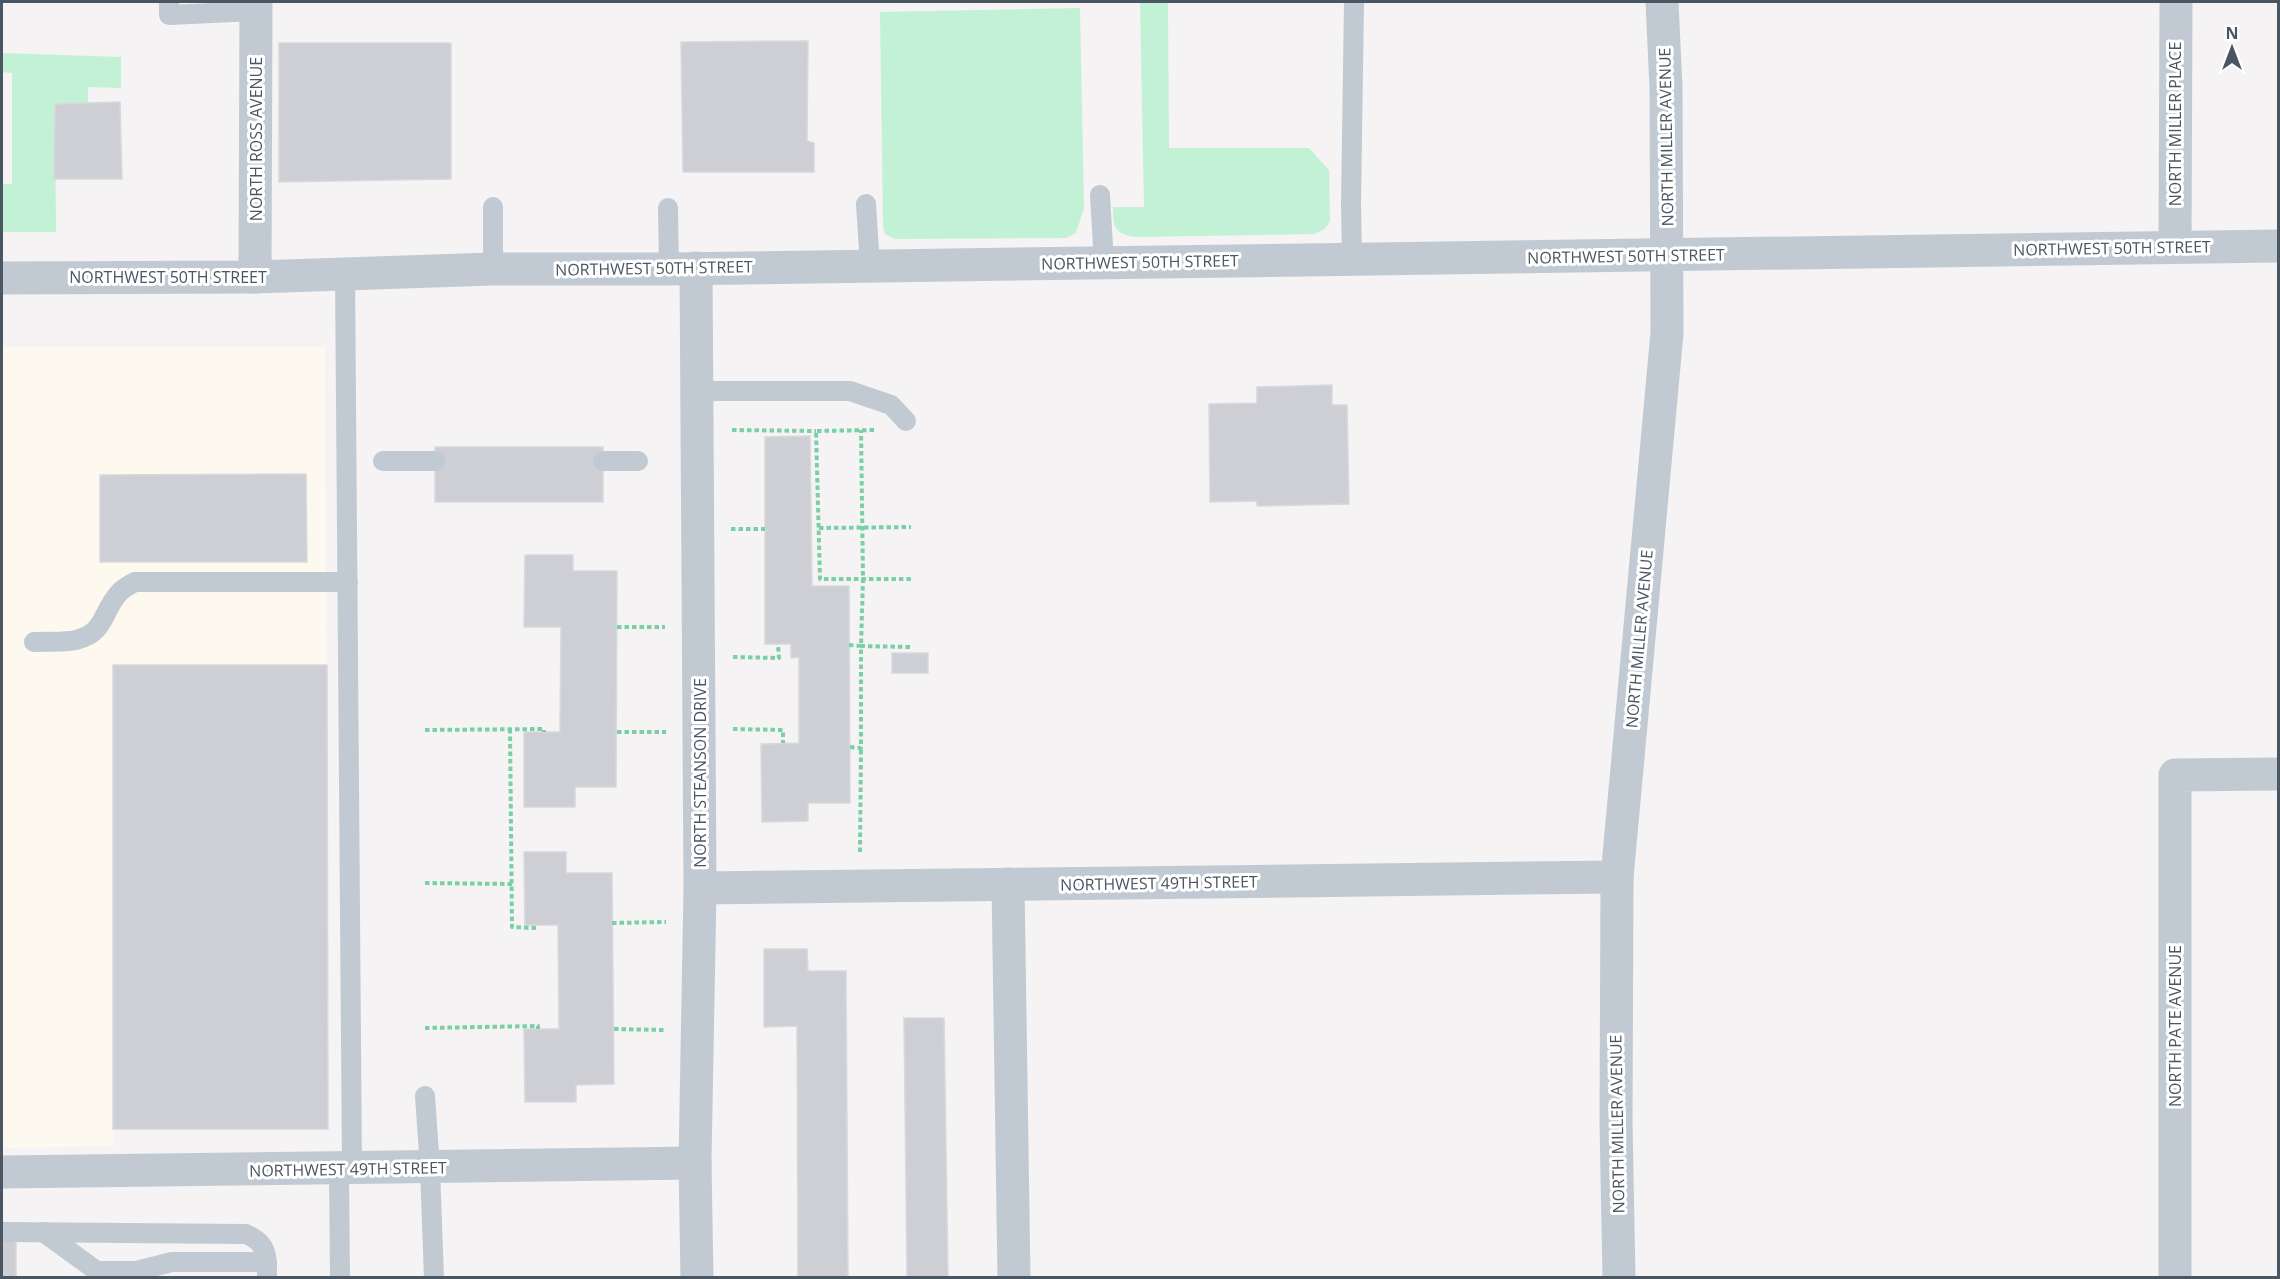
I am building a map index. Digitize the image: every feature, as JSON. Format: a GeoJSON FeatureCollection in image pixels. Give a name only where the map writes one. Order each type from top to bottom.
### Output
{"type":"FeatureCollection","features":[{"type":"Feature","properties":{"kind":"street","name":"NORTH MILLER AVENUE"},"geometry":{"type":"LineString","coordinates":[[1619,1278],[1616,1123],[1617,877],[1667,333],[1666,88],[1662,2]]}},
{"type":"Feature","properties":{"kind":"street","name":"NORTH MILLER PLACE"},"geometry":{"type":"LineString","coordinates":[[2175,247],[2176,2]]}},
{"type":"Feature","properties":{"kind":"street","name":"NORTH ROSS AVENUE"},"geometry":{"type":"LineString","coordinates":[[255,277],[256,6]]}},
{"type":"Feature","properties":{"kind":"street","name":"NORTHWEST 50TH STREET"},"geometry":{"type":"LineString","coordinates":[[2,278],[255,277],[493,269],[1104,263],[2278,246]]}},
{"type":"Feature","properties":{"kind":"street","name":"NORTH STEANSON DRIVE"},"geometry":{"type":"LineString","coordinates":[[683,268],[697,391],[700,888],[695,1163],[697,1278]]}},
{"type":"Feature","properties":{"kind":"street","name":"NORTH PATE AVENUE"},"geometry":{"type":"LineString","coordinates":[[2175,1278],[2175,776],[2278,774]]}},
{"type":"Feature","properties":{"kind":"street","name":"NORTHWEST 49TH STREET"},"geometry":{"type":"LineString","coordinates":[[700,888],[1617,877]]}},
{"type":"Feature","properties":{"kind":"street"},"geometry":{"type":"LineString","coordinates":[[1008,884],[1014,1278]]}},
{"type":"Feature","properties":{"kind":"street","name":"NORTHWEST 49TH STREET"},"geometry":{"type":"LineString","coordinates":[[2,1172],[695,1163]]}},
{"type":"Feature","properties":{"kind":"lane"},"geometry":{"type":"LineString","coordinates":[[1352,259],[1354,2]]}},
{"type":"Feature","properties":{"kind":"lane"},"geometry":{"type":"LineString","coordinates":[[169,8],[256,6]]}},
{"type":"Feature","properties":{"kind":"lane"},"geometry":{"type":"LineString","coordinates":[[1100,195],[1104,263]]}},
{"type":"Feature","properties":{"kind":"lane"},"geometry":{"type":"LineString","coordinates":[[866,204],[870,266]]}},
{"type":"Feature","properties":{"kind":"lane"},"geometry":{"type":"LineString","coordinates":[[493,207],[493,269]]}},
{"type":"Feature","properties":{"kind":"lane"},"geometry":{"type":"LineString","coordinates":[[668,208],[683,268]]}},
{"type":"Feature","properties":{"kind":"lane"},"geometry":{"type":"LineString","coordinates":[[340,1278],[346,1169],[348,582],[345,274]]}},
{"type":"Feature","properties":{"kind":"lane"},"geometry":{"type":"LineString","coordinates":[[697,391],[849,391],[891,405],[906,422]]}},
{"type":"Feature","properties":{"kind":"lane"},"geometry":{"type":"LineString","coordinates":[[383,461],[435,461]]}},
{"type":"Feature","properties":{"kind":"lane"},"geometry":{"type":"LineString","coordinates":[[603,461],[638,461]]}},
{"type":"Feature","properties":{"kind":"lane"},"geometry":{"type":"LineString","coordinates":[[34,642],[76,640],[92,633],[102,624],[111,603],[121,590],[135,582],[348,582]]}},
{"type":"Feature","properties":{"kind":"lane"},"geometry":{"type":"LineString","coordinates":[[425,1096],[434,1278]]}},
{"type":"Feature","properties":{"kind":"lane"},"geometry":{"type":"LineString","coordinates":[[2,1232],[43,1232],[246,1234],[257,1238],[265,1249],[267,1270],[172,1262],[136,1271],[97,1272],[43,1232]]}},
{"type":"Feature","properties":{"kind":"path"},"geometry":{"type":"LineString","coordinates":[[722,430],[883,432]]}},
{"type":"Feature","properties":{"kind":"path"},"geometry":{"type":"LineString","coordinates":[[860,855],[863,579],[861,430]]}},
{"type":"Feature","properties":{"kind":"path"},"geometry":{"type":"LineString","coordinates":[[816,431],[819,579],[911,579]]}},
{"type":"Feature","properties":{"kind":"path"},"geometry":{"type":"LineString","coordinates":[[819,528],[911,527]]}},
{"type":"Feature","properties":{"kind":"path"},"geometry":{"type":"LineString","coordinates":[[721,529],[765,529]]}},
{"type":"Feature","properties":{"kind":"path"},"geometry":{"type":"LineString","coordinates":[[617,627],[669,627]]}},
{"type":"Feature","properties":{"kind":"path"},"geometry":{"type":"LineString","coordinates":[[732,657],[779,658],[778,644]]}},
{"type":"Feature","properties":{"kind":"path"},"geometry":{"type":"LineString","coordinates":[[849,645],[911,647]]}},
{"type":"Feature","properties":{"kind":"path"},"geometry":{"type":"LineString","coordinates":[[510,729],[512,927],[536,928],[537,925]]}},
{"type":"Feature","properties":{"kind":"path"},"geometry":{"type":"LineString","coordinates":[[425,730],[544,729],[544,732]]}},
{"type":"Feature","properties":{"kind":"path"},"geometry":{"type":"LineString","coordinates":[[730,729],[783,730],[783,743]]}},
{"type":"Feature","properties":{"kind":"path"},"geometry":{"type":"LineString","coordinates":[[617,732],[669,732]]}},
{"type":"Feature","properties":{"kind":"path"},"geometry":{"type":"LineString","coordinates":[[850,747],[861,748]]}},
{"type":"Feature","properties":{"kind":"path"},"geometry":{"type":"LineString","coordinates":[[425,883],[512,884]]}},
{"type":"Feature","properties":{"kind":"path"},"geometry":{"type":"LineString","coordinates":[[612,923],[669,922]]}},
{"type":"Feature","properties":{"kind":"path"},"geometry":{"type":"LineString","coordinates":[[425,1028],[538,1026],[538,1029]]}},
{"type":"Feature","properties":{"kind":"path"},"geometry":{"type":"LineString","coordinates":[[614,1029],[671,1030]]}},
{"type":"Feature","properties":{"kind":"shaded area"},"geometry":{"type":"Polygon","coordinates":[[[2,347],[325,347],[328,1129],[114,1129],[114,1146],[2,1148],[2,347]]]}},
{"type":"Feature","properties":{"kind":"green space"},"geometry":{"type":"Polygon","coordinates":[[[1140,2],[1168,2],[1169,148],[1309,148],[1329,170],[1330,220],[1324,229],[1313,234],[1136,237],[1123,234],[1116,228],[1113,207],[1144,207],[1140,2]]]}},
{"type":"Feature","properties":{"kind":"green space"},"geometry":{"type":"Polygon","coordinates":[[[1080,8],[1084,208],[1076,233],[1066,238],[895,239],[885,234],[883,226],[880,12],[1080,8]]]}},
{"type":"Feature","properties":{"kind":"green space"},"geometry":{"type":"Polygon","coordinates":[[[2,53],[121,57],[121,88],[88,87],[88,103],[55,104],[56,232],[2,232],[2,184],[12,184],[12,73],[2,72],[2,53]]]}},
{"type":"Feature","properties":{"kind":"building"},"geometry":{"type":"Polygon","coordinates":[[[808,41],[807,141],[814,143],[814,172],[683,172],[681,42],[808,41]]]}},
{"type":"Feature","properties":{"kind":"building"},"geometry":{"type":"Polygon","coordinates":[[[279,43],[451,43],[451,179],[279,182],[279,43]]]}},
{"type":"Feature","properties":{"kind":"building"},"geometry":{"type":"Polygon","coordinates":[[[120,102],[122,179],[54,179],[55,104],[120,102]]]}},
{"type":"Feature","properties":{"kind":"building"},"geometry":{"type":"Polygon","coordinates":[[[1332,385],[1332,405],[1347,405],[1349,504],[1257,506],[1257,501],[1210,502],[1209,404],[1257,403],[1257,387],[1332,385]]]}},
{"type":"Feature","properties":{"kind":"building"},"geometry":{"type":"Polygon","coordinates":[[[810,436],[812,586],[849,586],[850,803],[808,803],[808,821],[762,822],[761,744],[799,743],[799,657],[791,658],[791,644],[765,644],[765,437],[810,436]]]}},
{"type":"Feature","properties":{"kind":"building"},"geometry":{"type":"Polygon","coordinates":[[[435,447],[603,447],[603,502],[435,502],[435,447]]]}},
{"type":"Feature","properties":{"kind":"building"},"geometry":{"type":"Polygon","coordinates":[[[306,474],[307,562],[100,562],[100,475],[306,474]]]}},
{"type":"Feature","properties":{"kind":"building"},"geometry":{"type":"Polygon","coordinates":[[[525,555],[573,555],[573,571],[617,571],[616,787],[575,787],[575,807],[524,807],[524,732],[560,732],[561,627],[524,627],[525,555]]]}},
{"type":"Feature","properties":{"kind":"building"},"geometry":{"type":"Polygon","coordinates":[[[892,653],[928,653],[928,673],[892,673],[892,653]]]}},
{"type":"Feature","properties":{"kind":"building"},"geometry":{"type":"Polygon","coordinates":[[[113,665],[327,665],[328,1129],[113,1129],[113,665]]]}},
{"type":"Feature","properties":{"kind":"building"},"geometry":{"type":"Polygon","coordinates":[[[524,852],[566,852],[566,873],[612,873],[614,1084],[576,1085],[576,1102],[525,1102],[524,1029],[559,1029],[558,925],[525,925],[524,852]]]}},
{"type":"Feature","properties":{"kind":"building"},"geometry":{"type":"Polygon","coordinates":[[[764,949],[807,949],[808,971],[846,971],[848,1278],[798,1278],[797,1026],[764,1027],[764,949]]]}},
{"type":"Feature","properties":{"kind":"building"},"geometry":{"type":"Polygon","coordinates":[[[904,1018],[944,1018],[948,1278],[907,1278],[904,1018]]]}},
{"type":"Feature","properties":{"kind":"building"},"geometry":{"type":"Polygon","coordinates":[[[2,1240],[16,1240],[16,1278],[2,1278],[2,1240]]]}}]}
